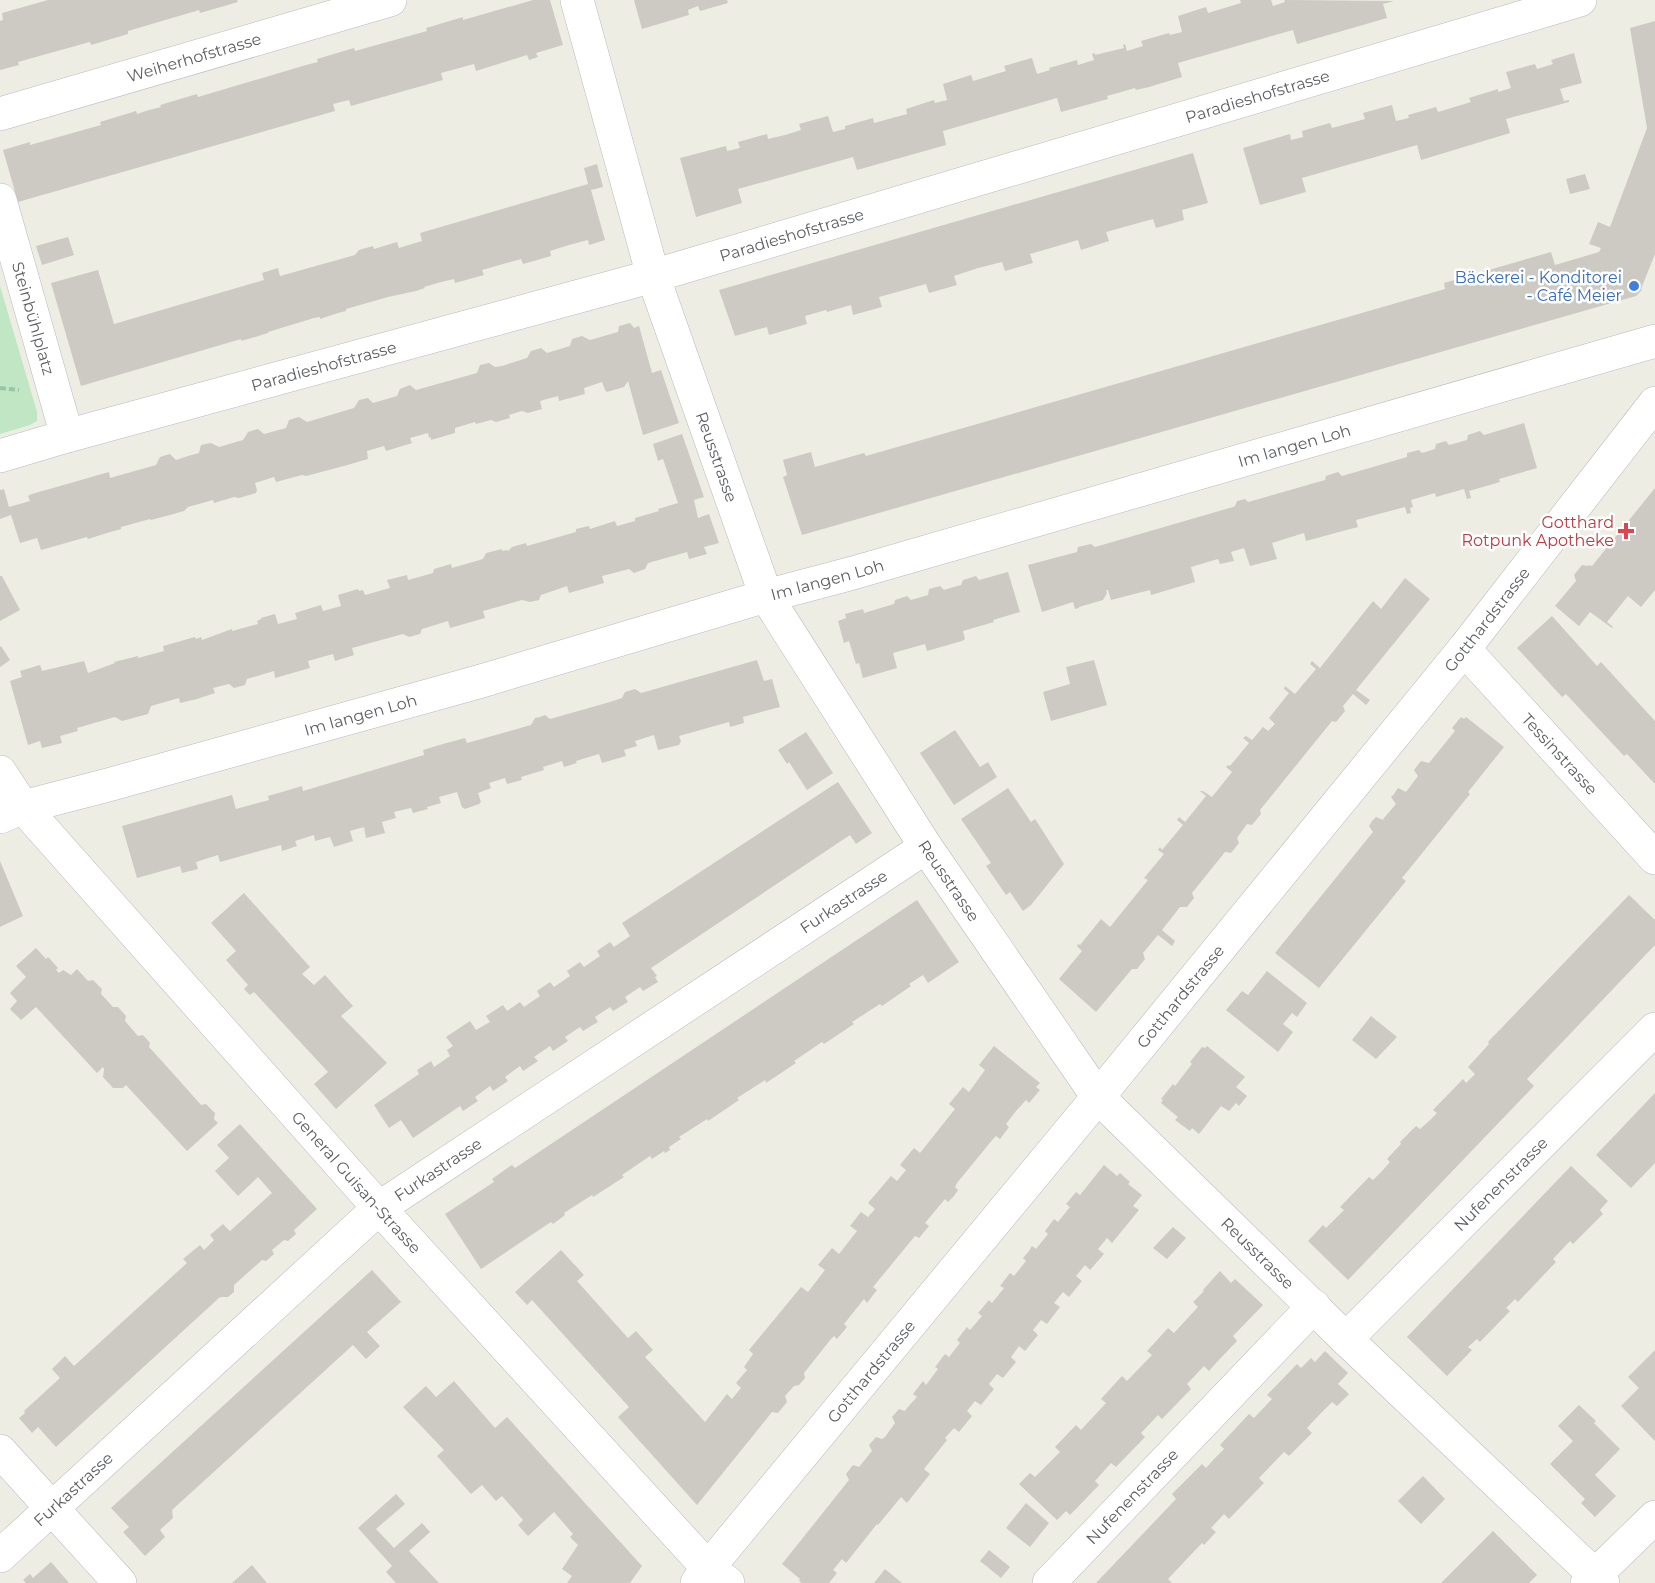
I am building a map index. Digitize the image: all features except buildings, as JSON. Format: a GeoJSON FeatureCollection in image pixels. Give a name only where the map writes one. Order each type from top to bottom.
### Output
{"type":"FeatureCollection","features":[{"type":"Feature","properties":{"kind":"street","name":"Weiherhofstrasse"},"geometry":{"type":"LineString","coordinates":[[0,114],[390,0]]}},
{"type":"Feature","properties":{"kind":"street","name":"Reusstrasse"},"geometry":{"type":"LineString","coordinates":[[577,0],[653,276],[766,596],[926,847],[1098,1097],[1595,1580]]}},
{"type":"Feature","properties":{"kind":"street","name":"Paradieshofstrasse"},"geometry":{"type":"LineString","coordinates":[[0,456],[653,276],[1580,0]]}},
{"type":"Feature","properties":{"kind":"street","name":"Steinbühlplatz"},"geometry":{"type":"LineString","coordinates":[[0,200],[67,436]]}},
{"type":"Feature","properties":{"kind":"street","name":"Im langen Loh"},"geometry":{"type":"LineString","coordinates":[[12,812],[466,685],[766,596],[1655,341]]}},
{"type":"Feature","properties":{"kind":"street","name":"Gotthardstrasse"},"geometry":{"type":"LineString","coordinates":[[711,1578],[1098,1097],[1464,650],[1655,403]]}},
{"type":"Feature","properties":{"kind":"street","name":"Tessinstrasse"},"geometry":{"type":"LineString","coordinates":[[1464,650],[1655,858]]}},
{"type":"Feature","properties":{"kind":"street","name":"General Guisan-Strasse"},"geometry":{"type":"LineString","coordinates":[[0,771],[12,812],[379,1208],[711,1578]]}},
{"type":"Feature","properties":{"kind":"street","name":"Furkastrasse"},"geometry":{"type":"LineString","coordinates":[[0,1556],[379,1208],[926,847]]}},
{"type":"Feature","properties":{"kind":"street","name":"Nufenenstrasse"},"geometry":{"type":"LineString","coordinates":[[1346,1338],[1655,1029]]}},
{"type":"Feature","properties":{"kind":"street","name":"Nufenenstrasse"},"geometry":{"type":"LineString","coordinates":[[1049,1583],[1314,1306]]}},
{"type":"Feature","properties":{"kind":"street"},"geometry":{"type":"LineString","coordinates":[[0,1451],[120,1583]]}},
{"type":"Feature","properties":{"kind":"street"},"geometry":{"type":"LineString","coordinates":[[1595,1580],[1655,1517]]}},
{"type":"Feature","properties":{"kind":"green space"},"geometry":{"type":"Polygon","coordinates":[[[0,286],[37,412],[37,421],[0,434],[0,286]]]}},
{"type":"Feature","properties":{"kind":"place","name":"Bäckerei - Konditorei - Café Meier"},"geometry":{"type":"Point","coordinates":[1634,286]}},
{"type":"Feature","properties":{"kind":"place","name":"Gotthard Rotpunk Apotheke"},"geometry":{"type":"Point","coordinates":[1626,531]}}]}
